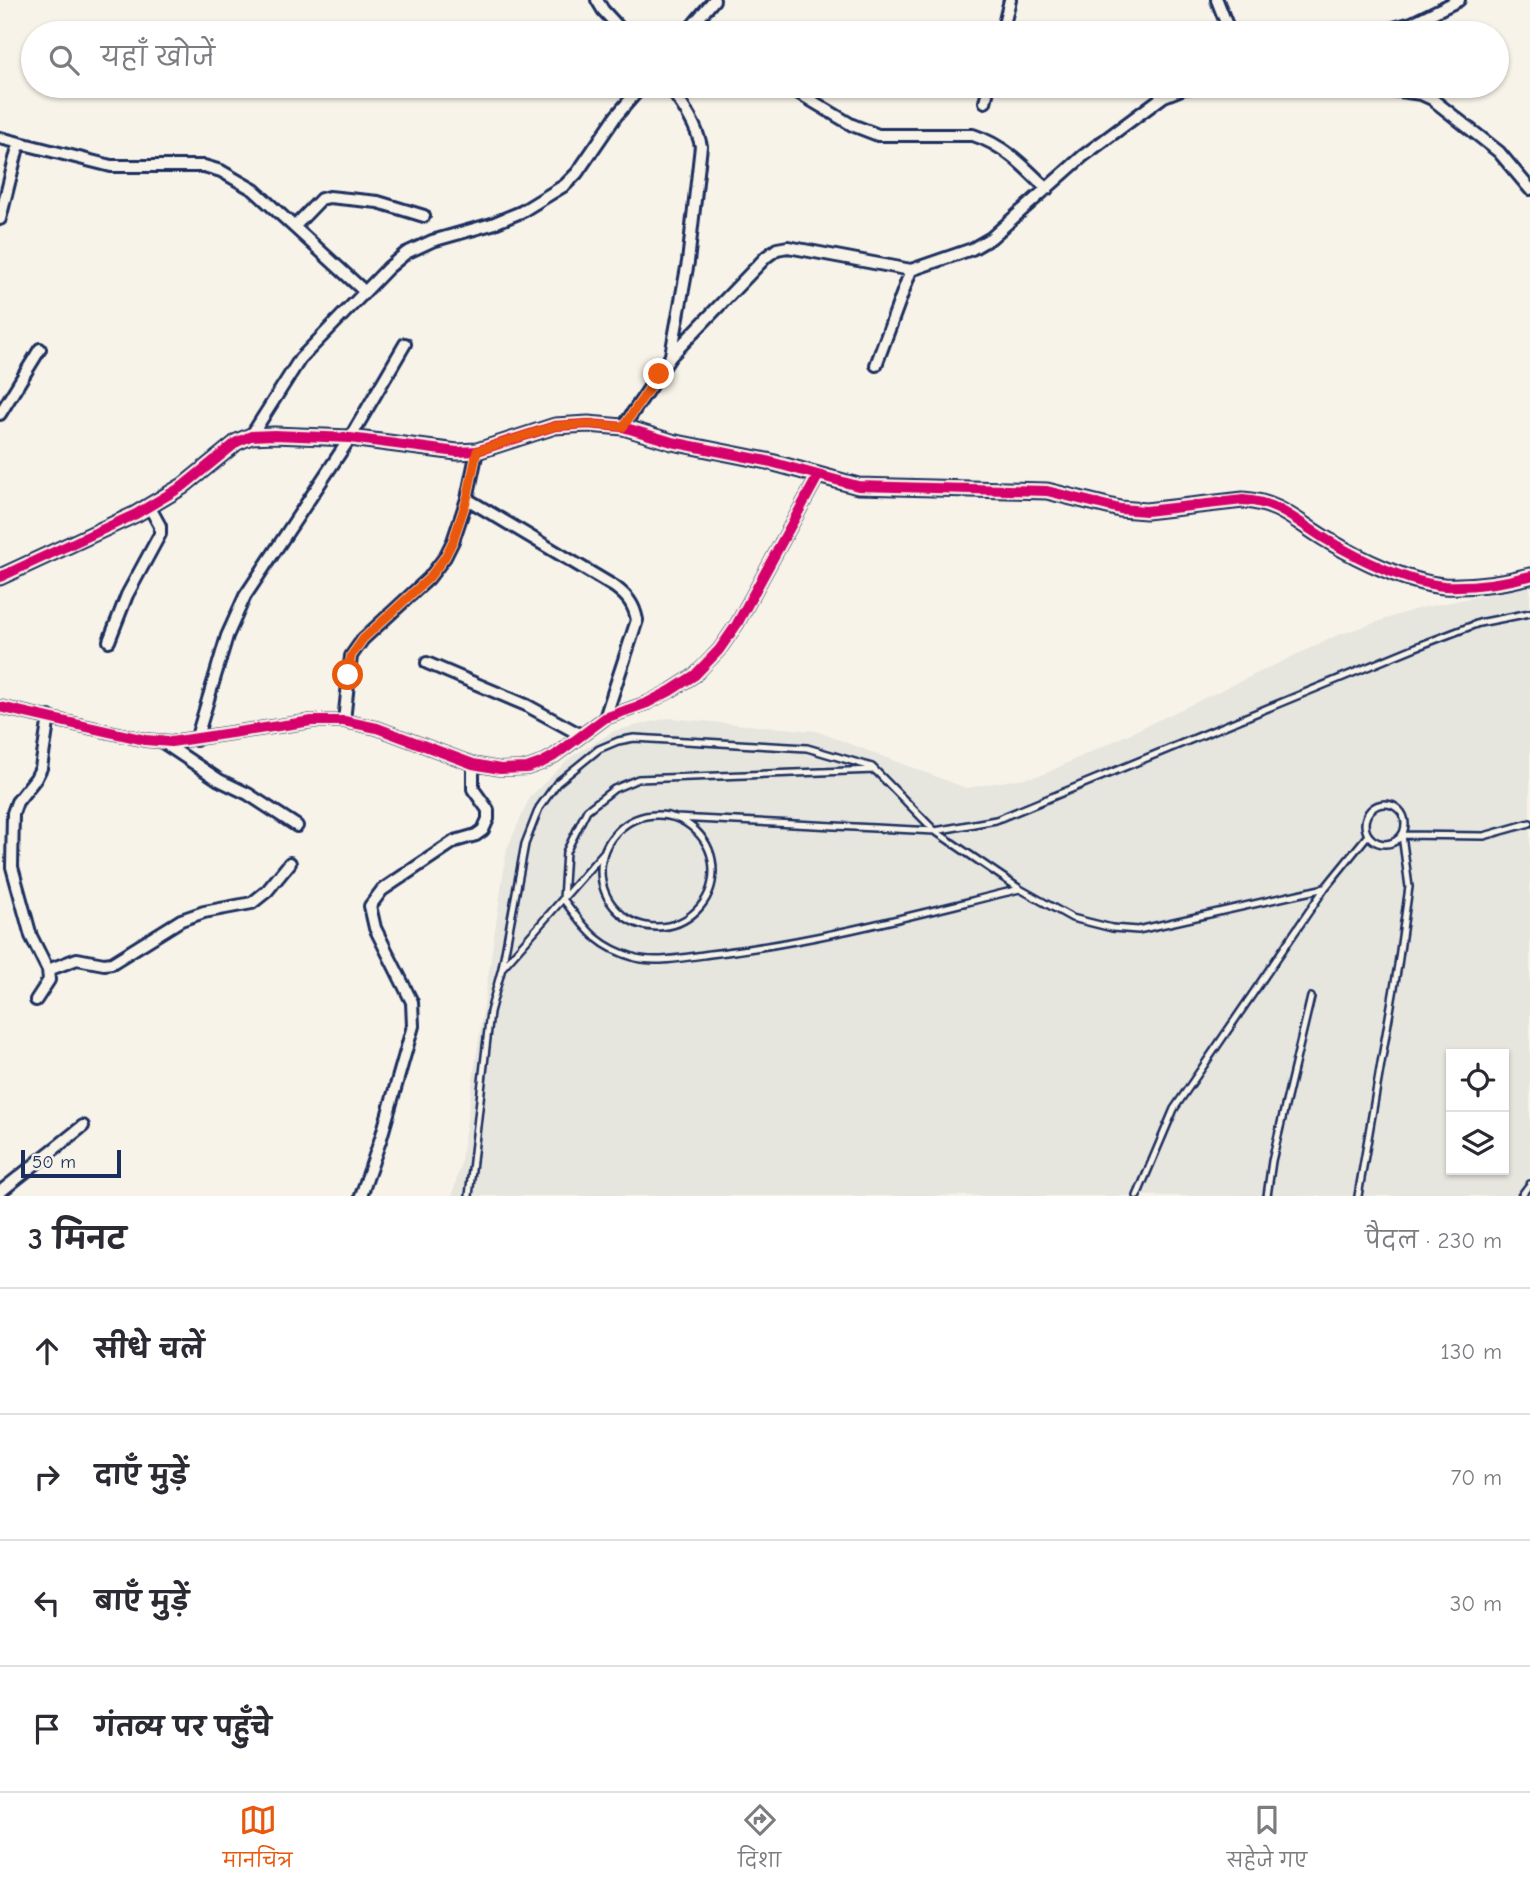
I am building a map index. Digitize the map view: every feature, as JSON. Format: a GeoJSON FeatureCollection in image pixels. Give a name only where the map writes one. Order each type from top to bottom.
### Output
{"type":"FeatureCollection","features":[{"type":"Feature","properties":{"kind":"street"},"geometry":{"type":"LineString","coordinates":[[597,0],[613,21]]}},
{"type":"Feature","properties":{"kind":"street"},"geometry":{"type":"LineString","coordinates":[[697,21],[715,0]]}},
{"type":"Feature","properties":{"kind":"street"},"geometry":{"type":"LineString","coordinates":[[1005,21],[1010,0]]}},
{"type":"Feature","properties":{"kind":"street"},"geometry":{"type":"LineString","coordinates":[[1217,0],[1225,21]]}},
{"type":"Feature","properties":{"kind":"street"},"geometry":{"type":"LineString","coordinates":[[1416,21],[1459,0]]}},
{"type":"Feature","properties":{"kind":"street"},"geometry":{"type":"LineString","coordinates":[[251,436],[300,359],[364,291],[406,253],[432,241],[492,224],[521,212],[565,185],[577,173],[632,98]]}},
{"type":"Feature","properties":{"kind":"street"},"geometry":{"type":"LineString","coordinates":[[671,356],[688,262],[701,146],[698,133],[677,98]]}},
{"type":"Feature","properties":{"kind":"street"},"geometry":{"type":"LineString","coordinates":[[806,98],[852,125],[878,135],[973,135],[987,139],[1009,153],[1046,189]]}},
{"type":"Feature","properties":{"kind":"street"},"geometry":{"type":"LineString","coordinates":[[985,102],[986,98]]}},
{"type":"Feature","properties":{"kind":"street"},"geometry":{"type":"LineString","coordinates":[[623,427],[671,356],[766,257],[777,249],[788,247],[911,270],[972,250],[991,238],[1083,156],[1161,98]]}},
{"type":"Feature","properties":{"kind":"street"},"geometry":{"type":"LineString","coordinates":[[1430,98],[1499,152],[1530,189]]}},
{"type":"Feature","properties":{"kind":"street"},"geometry":{"type":"LineString","coordinates":[[0,138],[111,166],[204,166],[221,171],[246,184],[364,291]]}},
{"type":"Feature","properties":{"kind":"street"},"geometry":{"type":"LineString","coordinates":[[0,219],[19,144]]}},
{"type":"Feature","properties":{"kind":"street"},"geometry":{"type":"LineString","coordinates":[[295,227],[321,199],[329,197],[378,202],[424,216]]}},
{"type":"Feature","properties":{"kind":"street"},"geometry":{"type":"LineString","coordinates":[[876,365],[911,270]]}},
{"type":"Feature","properties":{"kind":"street"},"geometry":{"type":"LineString","coordinates":[[196,740],[228,636],[245,596],[351,438],[405,344]]}},
{"type":"Feature","properties":{"kind":"street"},"geometry":{"type":"LineString","coordinates":[[0,414],[40,349]]}},
{"type":"Feature","properties":{"kind":"street"},"geometry":{"type":"LineString","coordinates":[[0,577],[149,506],[183,486],[237,442],[251,436],[351,438],[457,452],[477,451],[555,426],[588,424],[623,427],[672,442],[768,461],[858,486],[890,489],[1047,491],[1120,509],[1146,511],[1243,499],[1257,500],[1271,504],[1329,542],[1413,579],[1443,586],[1509,582],[1530,576]]}},
{"type":"Feature","properties":{"kind":"street"},"geometry":{"type":"LineString","coordinates":[[344,721],[351,656],[363,639],[437,569],[453,541],[467,499],[477,451]]}},
{"type":"Feature","properties":{"kind":"street"},"geometry":{"type":"LineString","coordinates":[[0,707],[145,740],[162,741],[196,740],[312,721],[344,721],[377,728],[473,764],[500,769],[527,768],[541,763],[605,718],[647,703],[695,675],[719,650],[737,624],[818,476]]}},
{"type":"Feature","properties":{"kind":"street"},"geometry":{"type":"LineString","coordinates":[[467,499],[615,587],[627,596],[635,608],[637,620],[605,718]]}},
{"type":"Feature","properties":{"kind":"street"},"geometry":{"type":"LineString","coordinates":[[109,641],[127,595],[160,534],[160,526],[149,506]]}},
{"type":"Feature","properties":{"kind":"street"},"geometry":{"type":"LineString","coordinates":[[427,663],[526,705],[581,735]]}},
{"type":"Feature","properties":{"kind":"street"},"geometry":{"type":"LineString","coordinates":[[36,1000],[49,980],[48,970],[31,936],[12,867],[13,813],[17,802],[41,768],[49,717]]}},
{"type":"Feature","properties":{"kind":"street"},"geometry":{"type":"LineString","coordinates":[[162,741],[219,780],[248,794],[297,826]]}},
{"type":"Feature","properties":{"kind":"street"},"geometry":{"type":"LineString","coordinates":[[361,1196],[381,1138],[413,1026],[414,1014],[412,1002],[375,928],[370,906],[382,890],[455,841],[483,830],[488,819],[488,810],[474,789],[471,779],[473,764]]}},
{"type":"Feature","properties":{"kind":"street"},"geometry":{"type":"LineString","coordinates":[[48,970],[77,959],[113,963],[181,920],[204,912],[252,903],[267,891],[290,863]]}},
{"type":"Feature","properties":{"kind":"street"},"geometry":{"type":"LineString","coordinates":[[0,1192],[83,1126]]}},
{"type":"Feature","properties":{"kind":"lane"},"geometry":{"type":"LineString","coordinates":[[502,968],[604,852],[615,833],[633,820],[654,815],[935,831],[996,820],[1479,622],[1530,612]]}},
{"type":"Feature","properties":{"kind":"lane"},"geometry":{"type":"LineString","coordinates":[[469,1196],[490,1012],[502,968],[531,824],[557,783],[599,749],[618,741],[634,738],[807,748],[872,767],[935,831],[1020,889],[1072,918],[1112,928],[1138,930],[1325,888]]}},
{"type":"Feature","properties":{"kind":"lane"},"geometry":{"type":"LineString","coordinates":[[875,770],[638,779],[614,789],[587,810],[578,824],[566,852],[562,899],[593,937],[606,946],[638,959],[748,950],[828,936],[1020,889]]}},
{"type":"Feature","properties":{"kind":"lane"},"geometry":{"type":"LineString","coordinates":[[1389,804],[1402,812],[1405,828],[1396,841],[1381,844],[1368,835],[1365,828],[1368,813],[1373,807],[1389,804]]}},
{"type":"Feature","properties":{"kind":"lane"},"geometry":{"type":"LineString","coordinates":[[604,852],[601,874],[607,895],[620,912],[639,924],[661,927],[682,922],[699,908],[711,890],[714,868],[708,846],[695,829],[676,818]]}},
{"type":"Feature","properties":{"kind":"lane"},"geometry":{"type":"LineString","coordinates":[[1402,835],[1484,836],[1530,823]]}},
{"type":"Feature","properties":{"kind":"lane"},"geometry":{"type":"LineString","coordinates":[[1137,1196],[1174,1109],[1325,888],[1368,835]]}},
{"type":"Feature","properties":{"kind":"lane"},"geometry":{"type":"LineString","coordinates":[[1358,1196],[1398,954],[1403,942],[1409,887],[1402,835]]}},
{"type":"Feature","properties":{"kind":"lane"},"geometry":{"type":"LineString","coordinates":[[1267,1196],[1272,1161],[1311,997]]}},
{"type":"Feature","properties":{"kind":"lane"},"geometry":{"type":"LineString","coordinates":[[1521,1196],[1530,1184]]}},
{"type":"Feature","properties":{"kind":"shaded area"},"geometry":{"type":"Polygon","coordinates":[[[1530,586],[1530,1196],[452,1196],[460,1167],[507,849],[530,797],[571,757],[614,731],[668,718],[816,731],[966,788],[1042,775],[1338,635],[1416,609],[1530,586]]]}},
{"type":"Feature","properties":{"kind":"cycle path"},"geometry":{"type":"LineString","coordinates":[[0,577],[136,514],[183,486],[237,442],[251,436],[350,438],[457,452],[477,451],[555,426],[588,424],[623,427],[672,442],[767,461],[858,486],[1047,491],[1120,509],[1146,511],[1243,500],[1256,502],[1279,509],[1355,555],[1415,580],[1444,586],[1466,586],[1499,583],[1530,576]]}},
{"type":"Feature","properties":{"kind":"cycle path"},"geometry":{"type":"LineString","coordinates":[[0,707],[145,740],[171,742],[312,721],[344,721],[377,728],[473,764],[500,769],[527,768],[554,756],[605,718],[647,703],[695,675],[719,650],[737,624],[818,476]]}},
{"type":"Feature","properties":{"kind":"route"},"geometry":{"type":"LineString","coordinates":[[348,675],[351,656],[363,639],[429,578],[445,557],[467,499],[477,451],[555,426],[588,424],[623,427],[659,374]]}}]}
